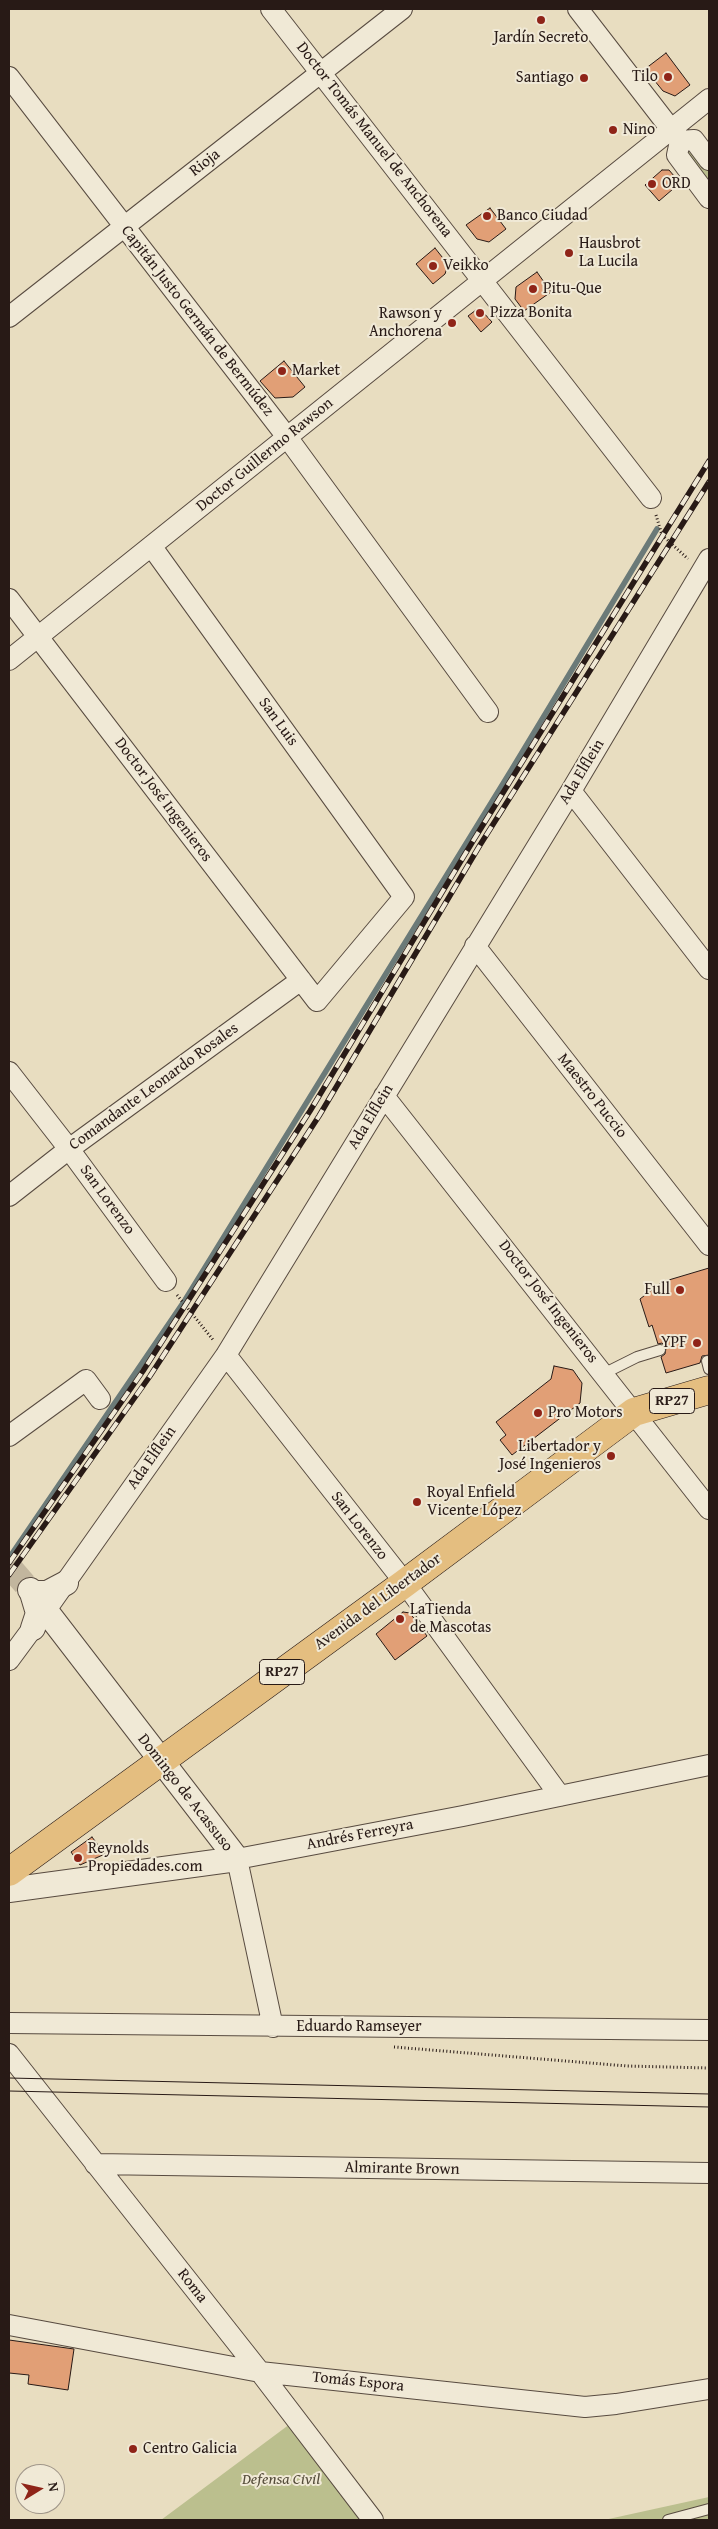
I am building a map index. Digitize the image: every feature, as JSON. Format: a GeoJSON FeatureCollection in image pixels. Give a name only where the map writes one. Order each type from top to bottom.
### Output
{"type":"FeatureCollection","features":[{"type":"Feature","properties":{"kind":"main road","name":"Avenida del Libertador"},"geometry":{"type":"LineString","coordinates":[[9,1872],[159,1760],[405,1584],[634,1412],[709,1390]]}},
{"type":"Feature","properties":{"kind":"street","name":"Doctor Tomás Manuel de Anchorena"},"geometry":{"type":"LineString","coordinates":[[271,9],[651,498]]}},
{"type":"Feature","properties":{"kind":"street","name":"Rioja"},"geometry":{"type":"LineString","coordinates":[[9,317],[402,9]]}},
{"type":"Feature","properties":{"kind":"street"},"geometry":{"type":"LineString","coordinates":[[578,9],[675,135],[677,155],[709,198]]}},
{"type":"Feature","properties":{"kind":"street","name":"Capitán Justo Germán de Bermúdez"},"geometry":{"type":"LineString","coordinates":[[9,77],[287,437],[488,712]]}},
{"type":"Feature","properties":{"kind":"street","name":"Doctor Guillermo Rawson"},"geometry":{"type":"LineString","coordinates":[[9,660],[152,548],[482,280],[675,135],[709,99]]}},
{"type":"Feature","properties":{"kind":"street"},"geometry":{"type":"LineString","coordinates":[[675,135],[694,140],[709,160]]}},
{"type":"Feature","properties":{"kind":"street","name":"San Luis"},"geometry":{"type":"LineString","coordinates":[[152,548],[404,897],[317,1001]]}},
{"type":"Feature","properties":{"kind":"street","name":"Ada Elflein"},"geometry":{"type":"LineString","coordinates":[[66,1582],[226,1355],[707,570]]}},
{"type":"Feature","properties":{"kind":"street","name":"Doctor José Ingenieros"},"geometry":{"type":"LineString","coordinates":[[9,599],[317,1001]]}},
{"type":"Feature","properties":{"kind":"street"},"geometry":{"type":"LineString","coordinates":[[570,791],[709,969]]}},
{"type":"Feature","properties":{"kind":"street","name":"Maestro Puccio"},"geometry":{"type":"LineString","coordinates":[[475,946],[709,1245]]}},
{"type":"Feature","properties":{"kind":"street","name":"Comandante Leonardo Rosales"},"geometry":{"type":"LineString","coordinates":[[9,1196],[69,1149],[301,980]]}},
{"type":"Feature","properties":{"kind":"street","name":"San Lorenzo"},"geometry":{"type":"LineString","coordinates":[[9,1072],[69,1149],[166,1281]]}},
{"type":"Feature","properties":{"kind":"street","name":"Doctor José Ingenieros"},"geometry":{"type":"LineString","coordinates":[[384,1096],[709,1509]]}},
{"type":"Feature","properties":{"kind":"street","name":"San Lorenzo"},"geometry":{"type":"LineString","coordinates":[[226,1355],[405,1584],[560,1796]]}},
{"type":"Feature","properties":{"kind":"street"},"geometry":{"type":"LineString","coordinates":[[9,1436],[86,1380],[100,1398]]}},
{"type":"Feature","properties":{"kind":"street"},"geometry":{"type":"LineString","coordinates":[[9,1660],[35,1605],[47,1593],[66,1582]]}},
{"type":"Feature","properties":{"kind":"street","name":"Domingo de Acassuso"},"geometry":{"type":"LineString","coordinates":[[35,1605],[237,1859],[273,2027]]}},
{"type":"Feature","properties":{"kind":"street","name":"Andrés Ferreyra"},"geometry":{"type":"LineString","coordinates":[[9,1890],[237,1859],[709,1765]]}},
{"type":"Feature","properties":{"kind":"street","name":"Eduardo Ramseyer"},"geometry":{"type":"LineString","coordinates":[[9,2023],[709,2030]]}},
{"type":"Feature","properties":{"kind":"street","name":"Roma"},"geometry":{"type":"LineString","coordinates":[[9,2054],[36,2099],[95,2164],[260,2372],[373,2520]]}},
{"type":"Feature","properties":{"kind":"street","name":"Almirante Brown"},"geometry":{"type":"LineString","coordinates":[[95,2164],[709,2173]]}},
{"type":"Feature","properties":{"kind":"street","name":"Tomás Espora"},"geometry":{"type":"LineString","coordinates":[[9,2325],[260,2372],[585,2407],[709,2389]]}},
{"type":"Feature","properties":{"kind":"lane"},"geometry":{"type":"LineString","coordinates":[[604,1374],[637,1357],[660,1350]]}},
{"type":"Feature","properties":{"kind":"lane"},"geometry":{"type":"LineString","coordinates":[[668,2520],[709,2509]]}},
{"type":"Feature","properties":{"kind":"path"},"geometry":{"type":"LineString","coordinates":[[651,498],[662,535],[707,570]]}},
{"type":"Feature","properties":{"kind":"path"},"geometry":{"type":"LineString","coordinates":[[166,1281],[226,1355]]}},
{"type":"Feature","properties":{"kind":"path"},"geometry":{"type":"LineString","coordinates":[[383,2028],[392,2047],[626,2066],[709,2068]]}},
{"type":"Feature","properties":{"kind":"green space"},"geometry":{"type":"Polygon","coordinates":[[[689,142],[709,169],[709,188],[680,150],[689,142]]]}},
{"type":"Feature","properties":{"kind":"green space","name":"Defensa Civil"},"geometry":{"type":"Polygon","coordinates":[[[290,2424],[361,2520],[161,2520],[290,2424]]]}},
{"type":"Feature","properties":{"kind":"green space"},"geometry":{"type":"Polygon","coordinates":[[[709,2497],[709,2520],[604,2520],[709,2497]]]}},
{"type":"Feature","properties":{"kind":"building","name":"Tilo"},"geometry":{"type":"Polygon","coordinates":[[[666,53],[690,85],[675,96],[663,91],[645,69],[666,53]]]}},
{"type":"Feature","properties":{"kind":"building"},"geometry":{"type":"Polygon","coordinates":[[[662,170],[669,170],[680,183],[659,201],[645,185],[662,170]]]}},
{"type":"Feature","properties":{"kind":"building","name":"Banco Ciudad"},"geometry":{"type":"Polygon","coordinates":[[[490,208],[506,229],[489,242],[477,239],[466,225],[490,208]]]}},
{"type":"Feature","properties":{"kind":"building","name":"Veikko"},"geometry":{"type":"Polygon","coordinates":[[[435,248],[446,262],[447,268],[445,274],[433,284],[416,264],[435,248]]]}},
{"type":"Feature","properties":{"kind":"building","name":"Pitu-Que"},"geometry":{"type":"Polygon","coordinates":[[[537,272],[551,292],[524,311],[515,299],[516,287],[537,272]]]}},
{"type":"Feature","properties":{"kind":"building"},"geometry":{"type":"Polygon","coordinates":[[[476,310],[482,311],[492,322],[481,332],[468,316],[476,310]]]}},
{"type":"Feature","properties":{"kind":"building","name":"Market"},"geometry":{"type":"Polygon","coordinates":[[[284,361],[305,387],[293,397],[275,398],[260,381],[284,361]]]}},
{"type":"Feature","properties":{"kind":"building"},"geometry":{"type":"Polygon","coordinates":[[[709,1268],[709,1355],[702,1356],[700,1363],[666,1373],[661,1357],[665,1354],[666,1348],[662,1343],[658,1344],[652,1325],[649,1327],[640,1299],[662,1282],[709,1268]]]}},
{"type":"Feature","properties":{"kind":"building","name":"Pro Motors"},"geometry":{"type":"Polygon","coordinates":[[[554,1366],[573,1370],[582,1383],[580,1403],[512,1455],[500,1440],[506,1435],[496,1422],[551,1379],[554,1366]]]}},
{"type":"Feature","properties":{"kind":"building"},"geometry":{"type":"Polygon","coordinates":[[[403,1612],[410,1613],[427,1636],[395,1660],[376,1634],[403,1612]]]}},
{"type":"Feature","properties":{"kind":"building"},"geometry":{"type":"Polygon","coordinates":[[[92,1837],[105,1854],[80,1865],[71,1852],[92,1837]]]}},
{"type":"Feature","properties":{"kind":"building"},"geometry":{"type":"Polygon","coordinates":[[[9,2340],[74,2349],[68,2390],[28,2384],[29,2375],[9,2373],[9,2340]]]}},
{"type":"Feature","properties":{"kind":"waterway"},"geometry":{"type":"LineString","coordinates":[[9,1558],[185,1300],[512,769],[657,529]]}},
{"type":"Feature","properties":{"kind":"tunnel"},"geometry":{"type":"LineString","coordinates":[[9,1566],[30,1590]]}},
{"type":"Feature","properties":{"kind":"tram line"},"geometry":{"type":"LineString","coordinates":[[9,2078],[709,2094]]}},
{"type":"Feature","properties":{"kind":"tram line"},"geometry":{"type":"LineString","coordinates":[[9,2091],[709,2107]]}},
{"type":"Feature","properties":{"kind":"railway"},"geometry":{"type":"LineString","coordinates":[[9,1563],[143,1371],[310,1111],[473,841],[709,461]]}},
{"type":"Feature","properties":{"kind":"railway"},"geometry":{"type":"LineString","coordinates":[[9,1575],[150,1376],[319,1116],[480,845],[709,482]]}},
{"type":"Feature","properties":{"kind":"place","name":"Jardín Secreto"},"geometry":{"type":"Point","coordinates":[541,20]}},
{"type":"Feature","properties":{"kind":"place","name":"Tilo"},"geometry":{"type":"Point","coordinates":[668,77]}},
{"type":"Feature","properties":{"kind":"place","name":"Santiago"},"geometry":{"type":"Point","coordinates":[584,78]}},
{"type":"Feature","properties":{"kind":"place","name":"Nino"},"geometry":{"type":"Point","coordinates":[613,130]}},
{"type":"Feature","properties":{"kind":"place","name":"ORD"},"geometry":{"type":"Point","coordinates":[652,184]}},
{"type":"Feature","properties":{"kind":"place","name":"Banco Ciudad"},"geometry":{"type":"Point","coordinates":[487,216]}},
{"type":"Feature","properties":{"kind":"place","name":"Hausbrot La Lucila"},"geometry":{"type":"Point","coordinates":[569,253]}},
{"type":"Feature","properties":{"kind":"place","name":"Veikko"},"geometry":{"type":"Point","coordinates":[433,266]}},
{"type":"Feature","properties":{"kind":"place","name":"Pitu-Que"},"geometry":{"type":"Point","coordinates":[533,289]}},
{"type":"Feature","properties":{"kind":"place","name":"Pizza Bonita"},"geometry":{"type":"Point","coordinates":[480,313]}},
{"type":"Feature","properties":{"kind":"place","name":"Rawson y Anchorena"},"geometry":{"type":"Point","coordinates":[452,323]}},
{"type":"Feature","properties":{"kind":"place","name":"Market"},"geometry":{"type":"Point","coordinates":[282,371]}},
{"type":"Feature","properties":{"kind":"place","name":"Full"},"geometry":{"type":"Point","coordinates":[680,1290]}},
{"type":"Feature","properties":{"kind":"place","name":"YPF"},"geometry":{"type":"Point","coordinates":[697,1343]}},
{"type":"Feature","properties":{"kind":"place","name":"Pro Motors"},"geometry":{"type":"Point","coordinates":[538,1413]}},
{"type":"Feature","properties":{"kind":"place","name":"Libertador y José Ingenieros"},"geometry":{"type":"Point","coordinates":[611,1456]}},
{"type":"Feature","properties":{"kind":"place","name":"Royal Enfield Vicente López"},"geometry":{"type":"Point","coordinates":[417,1502]}},
{"type":"Feature","properties":{"kind":"place","name":"LaTienda de Mascotas"},"geometry":{"type":"Point","coordinates":[400,1619]}},
{"type":"Feature","properties":{"kind":"place","name":"Reynolds Propiedades.com"},"geometry":{"type":"Point","coordinates":[78,1858]}},
{"type":"Feature","properties":{"kind":"place","name":"Centro Galicia"},"geometry":{"type":"Point","coordinates":[133,2449]}}]}
